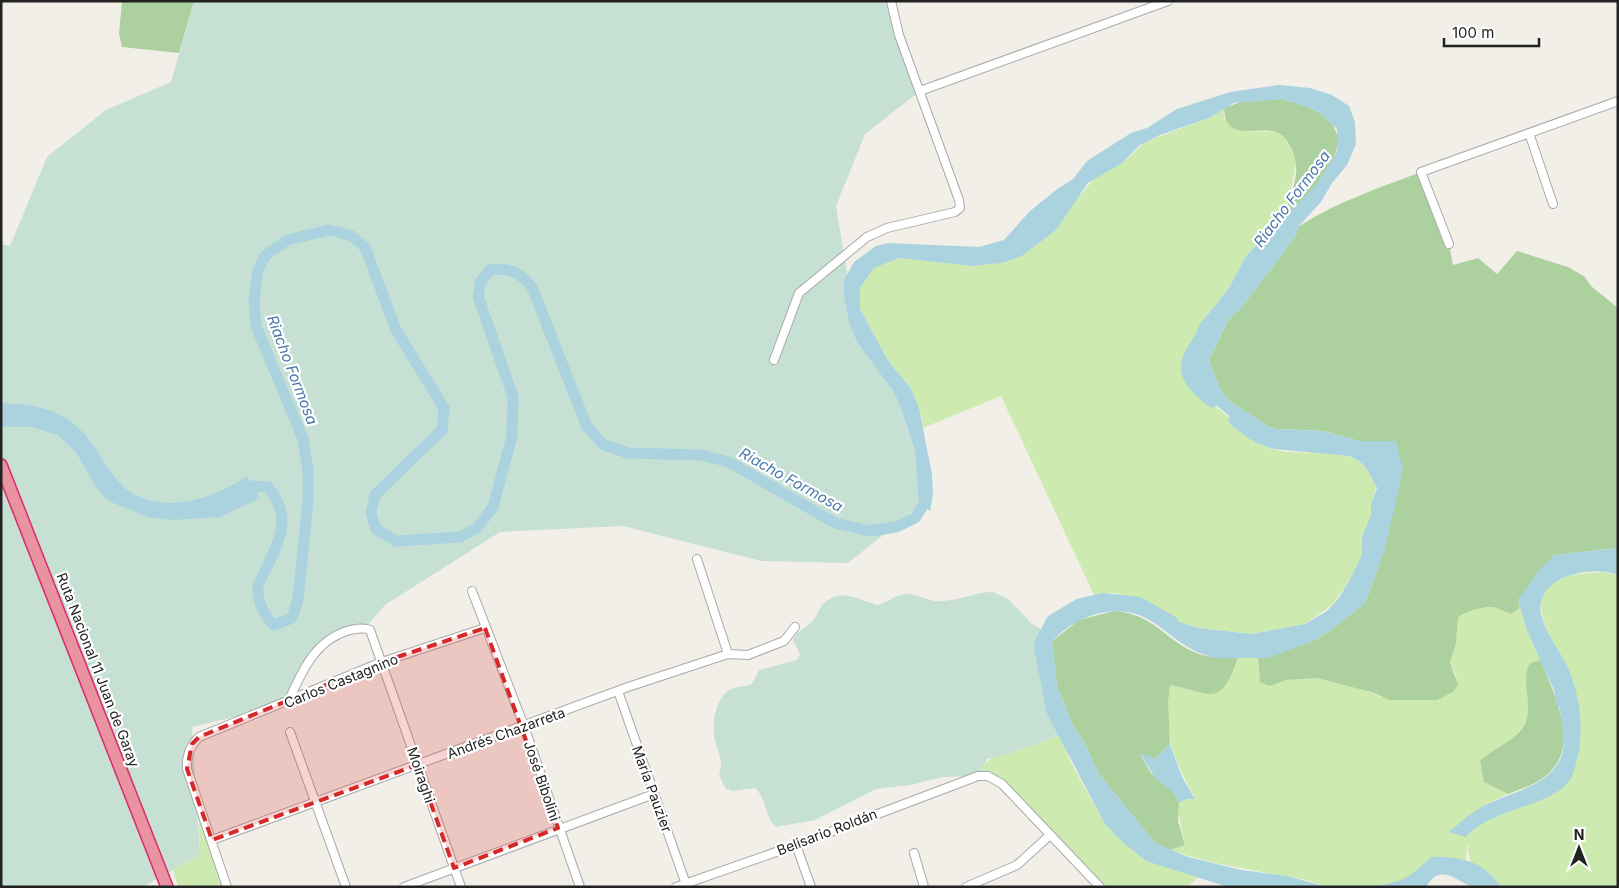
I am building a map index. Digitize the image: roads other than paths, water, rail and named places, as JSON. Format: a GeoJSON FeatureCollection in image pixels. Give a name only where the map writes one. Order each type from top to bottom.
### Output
{"type":"FeatureCollection","features":[{"type":"Feature","properties":{"kind":"highway","name":"Ruta Nacional 11 Juan de Garay"},"geometry":{"type":"LineString","coordinates":[[1,465],[167,887]]}},
{"type":"Feature","properties":{"kind":"street"},"geometry":{"type":"LineString","coordinates":[[774,360],[799,293],[867,237],[887,228],[955,212],[960,208],[959,200],[899,36],[892,1]]}},
{"type":"Feature","properties":{"kind":"street"},"geometry":{"type":"LineString","coordinates":[[920,91],[1167,1]]}},
{"type":"Feature","properties":{"kind":"street"},"geometry":{"type":"LineString","coordinates":[[1449,244],[1422,172],[1618,101]]}},
{"type":"Feature","properties":{"kind":"street"},"geometry":{"type":"LineString","coordinates":[[1529,133],[1553,204]]}},
{"type":"Feature","properties":{"kind":"street"},"geometry":{"type":"LineString","coordinates":[[697,559],[728,654]]}},
{"type":"Feature","properties":{"kind":"street","name":"José Bibolini"},"geometry":{"type":"LineString","coordinates":[[472,591],[524,726],[580,887]]}},
{"type":"Feature","properties":{"kind":"street","name":"Andrés Chazarreta"},"geometry":{"type":"LineString","coordinates":[[212,840],[618,691],[728,654],[748,655],[784,641],[795,627]]}},
{"type":"Feature","properties":{"kind":"street","name":"Moiraghi"},"geometry":{"type":"LineString","coordinates":[[288,702],[313,654],[322,645],[342,633],[365,628],[370,630],[461,887]]}},
{"type":"Feature","properties":{"kind":"street","name":"Carlos Castagnino"},"geometry":{"type":"LineString","coordinates":[[212,840],[187,768],[188,752],[199,737],[382,662],[485,628]]}},
{"type":"Feature","properties":{"kind":"street","name":"María Pauzier"},"geometry":{"type":"LineString","coordinates":[[618,691],[686,885]]}},
{"type":"Feature","properties":{"kind":"street"},"geometry":{"type":"LineString","coordinates":[[290,732],[346,887]]}},
{"type":"Feature","properties":{"kind":"street","name":"Belisario Roldán"},"geometry":{"type":"LineString","coordinates":[[676,887],[796,845],[978,776],[988,776],[1002,784],[1050,835]]}},
{"type":"Feature","properties":{"kind":"street"},"geometry":{"type":"LineString","coordinates":[[404,887],[558,828],[654,794]]}},
{"type":"Feature","properties":{"kind":"street"},"geometry":{"type":"LineString","coordinates":[[966,887],[1017,864],[1050,835],[1100,887]]}},
{"type":"Feature","properties":{"kind":"street"},"geometry":{"type":"LineString","coordinates":[[212,840],[227,887]]}},
{"type":"Feature","properties":{"kind":"street"},"geometry":{"type":"LineString","coordinates":[[796,845],[811,887]]}},
{"type":"Feature","properties":{"kind":"street"},"geometry":{"type":"LineString","coordinates":[[914,853],[924,887]]}},
{"type":"Feature","properties":{"kind":"water"},"geometry":{"type":"Polygon","coordinates":[[[1279,85],[1310,88],[1332,95],[1349,106],[1355,122],[1356,144],[1347,165],[1332,183],[1321,202],[1298,227],[1296,235],[1241,308],[1228,320],[1209,360],[1219,387],[1229,401],[1268,426],[1276,429],[1323,431],[1359,441],[1396,441],[1403,470],[1385,549],[1365,603],[1315,640],[1268,658],[1215,658],[1205,655],[1181,643],[1153,622],[1140,615],[1127,612],[1113,611],[1086,617],[1062,632],[1052,641],[1057,686],[1073,726],[1084,742],[1098,773],[1155,843],[1188,857],[1241,870],[1287,876],[1327,887],[1228,887],[1146,861],[1121,841],[1105,824],[1047,714],[1034,648],[1035,640],[1048,616],[1077,599],[1102,593],[1140,597],[1176,617],[1179,622],[1198,628],[1252,634],[1305,624],[1327,611],[1338,599],[1349,581],[1362,555],[1362,537],[1371,515],[1371,504],[1377,488],[1366,469],[1360,462],[1349,456],[1274,449],[1254,442],[1253,435],[1192,386],[1188,358],[1196,343],[1196,333],[1200,324],[1229,288],[1246,256],[1315,186],[1337,152],[1337,129],[1321,114],[1311,108],[1281,99],[1234,103],[1209,118],[1160,135],[1140,145],[1122,163],[1088,183],[1056,230],[1022,256],[1002,263],[972,266],[899,258],[874,268],[860,288],[860,309],[889,362],[910,387],[919,408],[932,474],[933,494],[930,511],[919,503],[915,450],[900,405],[894,392],[857,342],[849,322],[844,296],[844,280],[854,262],[876,246],[889,243],[979,247],[1004,240],[1030,211],[1073,179],[1087,161],[1131,133],[1147,128],[1177,109],[1230,92],[1279,85]]]}},
{"type":"Feature","properties":{"kind":"water"},"geometry":{"type":"Polygon","coordinates":[[[1,403],[41,408],[64,417],[73,423],[94,446],[118,481],[131,493],[147,500],[164,503],[199,499],[217,493],[247,476],[260,498],[220,517],[173,520],[148,517],[111,502],[104,497],[94,484],[76,452],[58,435],[31,427],[1,427],[1,403]]]}},
{"type":"Feature","properties":{"kind":"water"},"geometry":{"type":"Polygon","coordinates":[[[1618,548],[1618,575],[1594,571],[1567,576],[1555,582],[1546,591],[1541,601],[1541,614],[1544,625],[1568,668],[1578,698],[1581,730],[1580,746],[1572,776],[1564,786],[1553,794],[1491,819],[1477,827],[1466,837],[1449,832],[1480,808],[1539,782],[1557,765],[1562,754],[1564,736],[1560,708],[1556,705],[1554,690],[1526,628],[1518,600],[1541,568],[1554,555],[1618,548]]]}},
{"type":"Feature","properties":{"kind":"water"},"geometry":{"type":"Polygon","coordinates":[[[1170,744],[1182,777],[1195,799],[1186,799],[1179,803],[1173,792],[1157,780],[1140,754],[1148,755],[1155,759],[1170,744]]]}},
{"type":"Feature","properties":{"kind":"water"},"geometry":{"type":"Polygon","coordinates":[[[1431,857],[1446,857],[1469,861],[1488,872],[1502,887],[1474,887],[1443,874],[1432,879],[1426,887],[1367,887],[1395,882],[1409,876],[1431,857]]]}},
{"type":"Feature","properties":{"kind":"waterway","name":"Riacho Formosa"},"geometry":{"type":"LineString","coordinates":[[242,492],[251,486],[268,487],[280,508],[282,518],[280,537],[258,586],[262,607],[274,625],[292,618],[298,599],[308,502],[308,470],[303,439],[256,326],[254,301],[258,270],[265,256],[287,240],[329,230],[350,235],[365,247],[396,330],[444,408],[442,430],[375,495],[371,513],[376,529],[396,541],[460,537],[477,528],[493,507],[512,436],[513,397],[478,296],[481,281],[491,269],[514,272],[523,277],[532,287],[587,427],[604,445],[628,453],[701,455],[729,462],[835,523],[870,531],[896,527],[915,518],[926,501],[925,491]]}},
{"type":"Feature","properties":{"kind":"waterway","name":"Riacho Formosa"},"geometry":{"type":"LineString","coordinates":[[1205,332],[1190,353],[1186,369],[1193,385],[1212,402]]}},
{"type":"Feature","properties":{"kind":"waterway","name":"Riacho Formosa"},"geometry":{"type":"LineString","coordinates":[[1234,420],[1253,435],[1267,439]]}}]}
